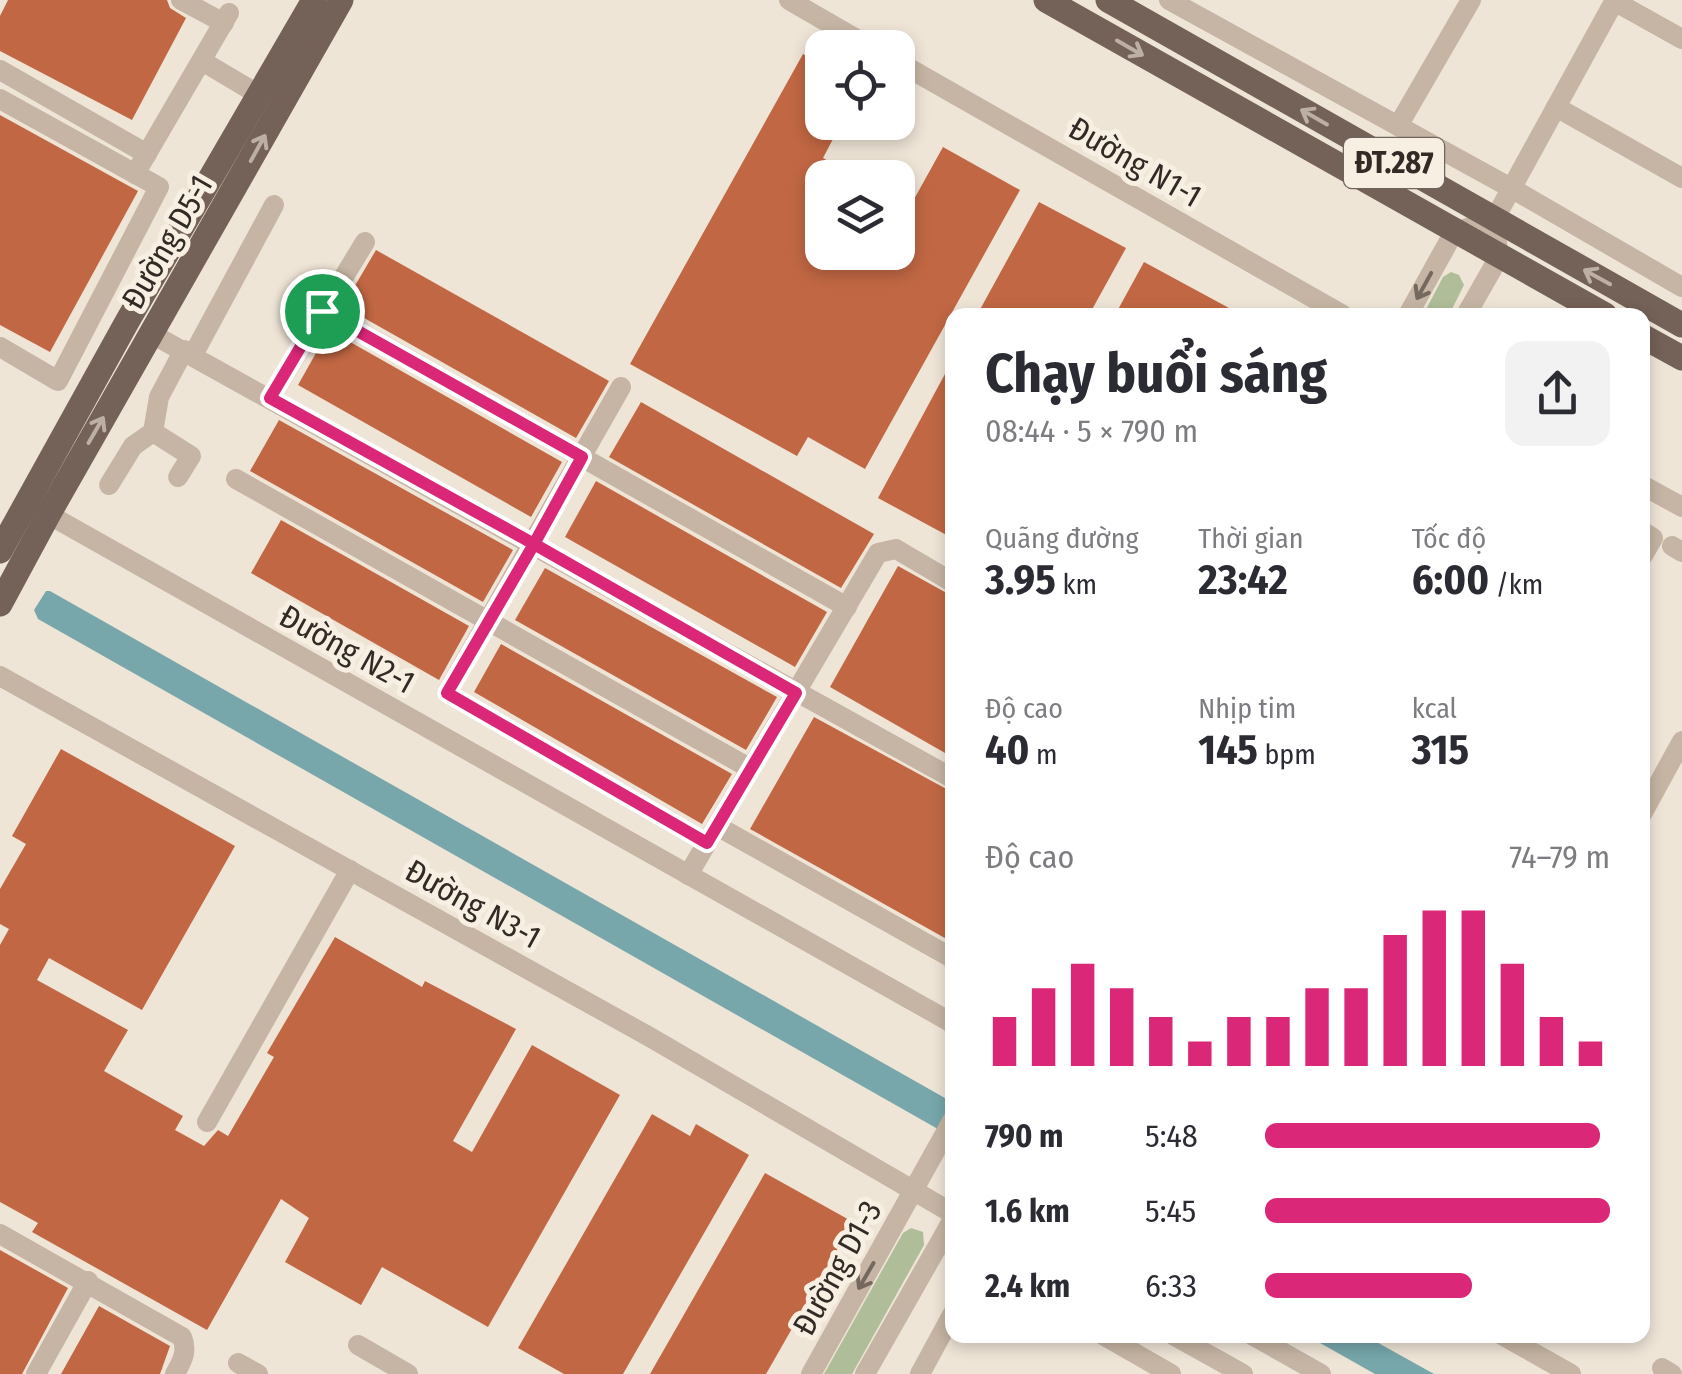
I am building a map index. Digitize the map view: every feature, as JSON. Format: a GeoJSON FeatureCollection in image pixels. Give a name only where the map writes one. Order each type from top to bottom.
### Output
{"type":"FeatureCollection","features":[{"type":"Feature","properties":{"kind":"main road","name":"Đường D5-1"},"geometry":{"type":"LineString","coordinates":[[37,508],[157,325],[342,0]]}},
{"type":"Feature","properties":{"kind":"main road","name":"ĐT.287"},"geometry":{"type":"LineString","coordinates":[[1046,0],[1592,308]]}},
{"type":"Feature","properties":{"kind":"main road","name":"ĐT.287"},"geometry":{"type":"LineString","coordinates":[[1108,0],[1682,325]]}},
{"type":"Feature","properties":{"kind":"main road","name":"Đường D5-1"},"geometry":{"type":"LineString","coordinates":[[37,508],[139,301],[260,95],[305,3]]}},
{"type":"Feature","properties":{"kind":"main road"},"geometry":{"type":"LineString","coordinates":[[139,301],[157,325]]}},
{"type":"Feature","properties":{"kind":"main road"},"geometry":{"type":"LineString","coordinates":[[1650,340],[1682,358]]}},
{"type":"Feature","properties":{"kind":"main road"},"geometry":{"type":"LineString","coordinates":[[0,551],[37,508]]}},
{"type":"Feature","properties":{"kind":"main road"},"geometry":{"type":"LineString","coordinates":[[0,604],[37,508]]}},
{"type":"Feature","properties":{"kind":"street"},"geometry":{"type":"LineString","coordinates":[[135,174],[227,18],[182,0]]}},
{"type":"Feature","properties":{"kind":"street"},"geometry":{"type":"LineString","coordinates":[[788,0],[840,30]]}},
{"type":"Feature","properties":{"kind":"street"},"geometry":{"type":"LineString","coordinates":[[1169,0],[1682,287]]}},
{"type":"Feature","properties":{"kind":"street"},"geometry":{"type":"LineString","coordinates":[[1398,126],[1472,0]]}},
{"type":"Feature","properties":{"kind":"street"},"geometry":{"type":"LineString","coordinates":[[1470,308],[1499,257],[1494,220],[1614,1],[1682,39]]}},
{"type":"Feature","properties":{"kind":"street"},"geometry":{"type":"LineString","coordinates":[[202,61],[260,95]]}},
{"type":"Feature","properties":{"kind":"street"},"geometry":{"type":"LineString","coordinates":[[0,70],[147,154]]}},
{"type":"Feature","properties":{"kind":"street","name":"Đường N1-1"},"geometry":{"type":"LineString","coordinates":[[915,72],[1331,308]]}},
{"type":"Feature","properties":{"kind":"street"},"geometry":{"type":"LineString","coordinates":[[0,99],[158,188],[58,381],[0,347]]}},
{"type":"Feature","properties":{"kind":"street"},"geometry":{"type":"LineString","coordinates":[[1556,108],[1682,178]]}},
{"type":"Feature","properties":{"kind":"street"},"geometry":{"type":"LineString","coordinates":[[109,485],[133,446],[152,432],[159,397],[274,205]]}},
{"type":"Feature","properties":{"kind":"street"},"geometry":{"type":"LineString","coordinates":[[1412,308],[1454,232],[1494,220]]}},
{"type":"Feature","properties":{"kind":"street"},"geometry":{"type":"LineString","coordinates":[[270,398],[365,242]]}},
{"type":"Feature","properties":{"kind":"street"},"geometry":{"type":"LineString","coordinates":[[98,304],[139,301],[120,263]]}},
{"type":"Feature","properties":{"kind":"street"},"geometry":{"type":"LineString","coordinates":[[322,311],[846,607]]}},
{"type":"Feature","properties":{"kind":"street"},"geometry":{"type":"LineString","coordinates":[[157,325],[188,353],[945,774]]}},
{"type":"Feature","properties":{"kind":"street"},"geometry":{"type":"LineString","coordinates":[[621,387],[447,693],[945,954]]}},
{"type":"Feature","properties":{"kind":"street"},"geometry":{"type":"LineString","coordinates":[[152,432],[191,456],[178,478]]}},
{"type":"Feature","properties":{"kind":"street"},"geometry":{"type":"LineString","coordinates":[[236,479],[751,770]]}},
{"type":"Feature","properties":{"kind":"street"},"geometry":{"type":"LineString","coordinates":[[1651,489],[1682,507]]}},
{"type":"Feature","properties":{"kind":"street","name":"Đường N2-1"},"geometry":{"type":"LineString","coordinates":[[37,508],[945,1019]]}},
{"type":"Feature","properties":{"kind":"street"},"geometry":{"type":"LineString","coordinates":[[688,876],[878,553],[896,549],[945,578]]}},
{"type":"Feature","properties":{"kind":"street","name":"Đường N3-1"},"geometry":{"type":"LineString","coordinates":[[0,676],[648,1036],[945,1209]]}},
{"type":"Feature","properties":{"kind":"street"},"geometry":{"type":"LineString","coordinates":[[1650,799],[1682,741]]}},
{"type":"Feature","properties":{"kind":"street"},"geometry":{"type":"LineString","coordinates":[[207,1122],[350,870]]}},
{"type":"Feature","properties":{"kind":"street","name":"Đường D1-3"},"geometry":{"type":"LineString","coordinates":[[811,1374],[945,1134]]}},
{"type":"Feature","properties":{"kind":"street"},"geometry":{"type":"LineString","coordinates":[[865,1374],[945,1233]]}},
{"type":"Feature","properties":{"kind":"street"},"geometry":{"type":"LineString","coordinates":[[0,1234],[182,1337],[186,1346],[175,1374]]}},
{"type":"Feature","properties":{"kind":"street"},"geometry":{"type":"LineString","coordinates":[[36,1374],[88,1281]]}},
{"type":"Feature","properties":{"kind":"street"},"geometry":{"type":"LineString","coordinates":[[920,1374],[945,1328]]}},
{"type":"Feature","properties":{"kind":"street"},"geometry":{"type":"LineString","coordinates":[[1117,1343],[1171,1374]]}},
{"type":"Feature","properties":{"kind":"street"},"geometry":{"type":"LineString","coordinates":[[1187,1343],[1243,1374]]}},
{"type":"Feature","properties":{"kind":"street"},"geometry":{"type":"LineString","coordinates":[[1266,1343],[1321,1374]]}},
{"type":"Feature","properties":{"kind":"street"},"geometry":{"type":"LineString","coordinates":[[1516,1343],[1571,1374]]}},
{"type":"Feature","properties":{"kind":"street"},"geometry":{"type":"LineString","coordinates":[[358,1345],[408,1374]]}},
{"type":"Feature","properties":{"kind":"street"},"geometry":{"type":"LineString","coordinates":[[238,1362],[258,1374]]}},
{"type":"Feature","properties":{"kind":"green space"},"geometry":{"type":"Polygon","coordinates":[[[1451,272],[1459,275],[1464,285],[1452,308],[1427,308],[1443,277],[1451,272]]]}},
{"type":"Feature","properties":{"kind":"green space"},"geometry":{"type":"Polygon","coordinates":[[[911,1228],[923,1232],[924,1245],[852,1374],[824,1374],[903,1233],[911,1228]]]}},
{"type":"Feature","properties":{"kind":"water"},"geometry":{"type":"Polygon","coordinates":[[[46,591],[50,591],[945,1098],[945,1133],[38,619],[34,610],[46,591]]]}},
{"type":"Feature","properties":{"kind":"water"},"geometry":{"type":"Polygon","coordinates":[[[1320,1343],[1378,1343],[1434,1374],[1375,1374],[1320,1343]]]}},
{"type":"Feature","properties":{"kind":"building"},"geometry":{"type":"Polygon","coordinates":[[[8,0],[167,0],[170,8],[186,18],[132,120],[0,51],[0,16],[8,0]]]}},
{"type":"Feature","properties":{"kind":"building"},"geometry":{"type":"Polygon","coordinates":[[[803,54],[805,140],[832,140],[823,158],[827,160],[805,160],[805,270],[915,270],[915,197],[943,147],[1020,190],[954,308],[945,308],[945,325],[865,469],[808,437],[797,456],[630,364],[803,54]]]}},
{"type":"Feature","properties":{"kind":"building"},"geometry":{"type":"Polygon","coordinates":[[[0,115],[138,191],[50,352],[0,325],[0,115]]]}},
{"type":"Feature","properties":{"kind":"building"},"geometry":{"type":"Polygon","coordinates":[[[1039,202],[1126,248],[1093,308],[981,308],[1039,202]]]}},
{"type":"Feature","properties":{"kind":"building"},"geometry":{"type":"Polygon","coordinates":[[[376,250],[609,381],[576,438],[343,306],[376,250]]]}},
{"type":"Feature","properties":{"kind":"building"},"geometry":{"type":"Polygon","coordinates":[[[1144,262],[1229,308],[1119,308],[1144,262]]]}},
{"type":"Feature","properties":{"kind":"building"},"geometry":{"type":"Polygon","coordinates":[[[329,330],[562,462],[531,517],[298,385],[329,330]]]}},
{"type":"Feature","properties":{"kind":"building"},"geometry":{"type":"Polygon","coordinates":[[[945,374],[945,534],[878,498],[945,374]]]}},
{"type":"Feature","properties":{"kind":"building"},"geometry":{"type":"Polygon","coordinates":[[[641,402],[874,534],[841,588],[609,457],[641,402]]]}},
{"type":"Feature","properties":{"kind":"building"},"geometry":{"type":"Polygon","coordinates":[[[279,420],[513,550],[483,602],[250,471],[279,420]]]}},
{"type":"Feature","properties":{"kind":"building"},"geometry":{"type":"Polygon","coordinates":[[[596,481],[827,612],[795,667],[565,537],[596,481]]]}},
{"type":"Feature","properties":{"kind":"building"},"geometry":{"type":"Polygon","coordinates":[[[281,520],[469,626],[439,680],[251,573],[281,520]]]}},
{"type":"Feature","properties":{"kind":"building"},"geometry":{"type":"Polygon","coordinates":[[[898,566],[945,592],[945,753],[830,687],[898,566]]]}},
{"type":"Feature","properties":{"kind":"building"},"geometry":{"type":"Polygon","coordinates":[[[545,568],[777,697],[746,750],[515,620],[545,568]]]}},
{"type":"Feature","properties":{"kind":"building"},"geometry":{"type":"Polygon","coordinates":[[[501,644],[732,774],[702,824],[474,692],[501,644]]]}},
{"type":"Feature","properties":{"kind":"building"},"geometry":{"type":"Polygon","coordinates":[[[814,717],[945,788],[945,938],[750,829],[814,717]]]}},
{"type":"Feature","properties":{"kind":"building"},"geometry":{"type":"Polygon","coordinates":[[[61,749],[235,846],[142,1010],[49,958],[37,980],[128,1030],[104,1071],[183,1116],[175,1130],[204,1146],[218,1130],[228,1136],[274,1057],[267,1053],[335,937],[422,987],[425,981],[516,1029],[453,1141],[472,1152],[532,1045],[620,1095],[488,1327],[382,1267],[361,1305],[285,1262],[309,1218],[281,1199],[207,1330],[32,1232],[38,1223],[0,1202],[0,945],[9,929],[0,924],[0,889],[26,844],[12,836],[61,749]]]}},
{"type":"Feature","properties":{"kind":"building"},"geometry":{"type":"Polygon","coordinates":[[[652,1114],[690,1136],[696,1124],[749,1155],[623,1374],[564,1374],[518,1348],[652,1114]]]}},
{"type":"Feature","properties":{"kind":"building"},"geometry":{"type":"Polygon","coordinates":[[[765,1173],[853,1222],[766,1374],[650,1374],[765,1173]]]}},
{"type":"Feature","properties":{"kind":"building"},"geometry":{"type":"Polygon","coordinates":[[[0,1250],[68,1288],[22,1374],[0,1374],[0,1250]]]}},
{"type":"Feature","properties":{"kind":"building"},"geometry":{"type":"Polygon","coordinates":[[[99,1306],[170,1346],[160,1374],[61,1374],[99,1306]]]}},
{"type":"Feature","properties":{"kind":"route"},"geometry":{"type":"LineString","coordinates":[[322,311],[270,398],[534,544],[447,693],[707,843],[796,693],[534,544],[582,457],[322,311]]}}]}
